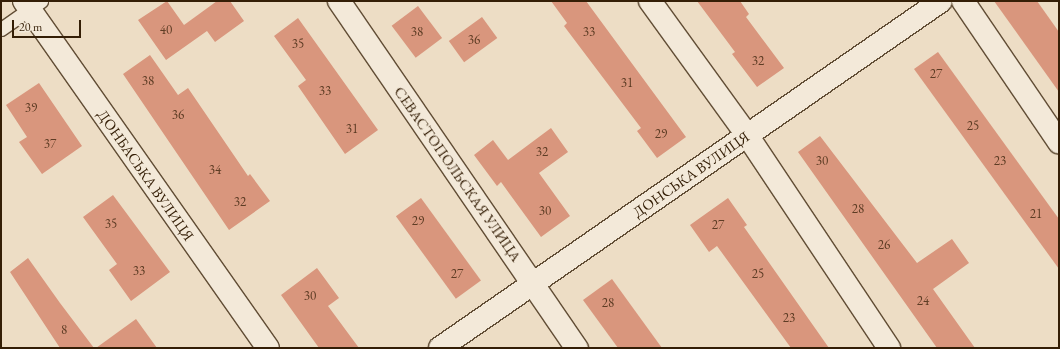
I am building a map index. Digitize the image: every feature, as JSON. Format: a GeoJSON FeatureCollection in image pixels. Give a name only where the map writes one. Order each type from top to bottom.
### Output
{"type":"FeatureCollection","features":[{"type":"Feature","properties":{"kind":"street","name":"СЕВАСТОПОЛЬСКАЯ УЛИЦА"},"geometry":{"type":"LineString","coordinates":[[339,1],[578,348]]}},
{"type":"Feature","properties":{"kind":"street"},"geometry":{"type":"LineString","coordinates":[[650,1],[747,135],[889,348]]}},
{"type":"Feature","properties":{"kind":"street","name":"ДОНСЬКА ВУЛИЦЯ"},"geometry":{"type":"LineString","coordinates":[[440,348],[941,1]]}},
{"type":"Feature","properties":{"kind":"street"},"geometry":{"type":"LineString","coordinates":[[963,1],[1059,142]]}},
{"type":"Feature","properties":{"kind":"street","name":"ДОНБАСЬКА ВУЛИЦЯ"},"geometry":{"type":"LineString","coordinates":[[31,4],[268,348]]}},
{"type":"Feature","properties":{"kind":"lane"},"geometry":{"type":"LineString","coordinates":[[1,29],[31,4]]}},
{"type":"Feature","properties":{"kind":"building"},"geometry":{"type":"Polygon","coordinates":[[[167,1],[184,25],[217,1],[230,1],[244,21],[215,42],[207,31],[166,60],[138,20],[167,1]]]}},
{"type":"Feature","properties":{"kind":"building"},"geometry":{"type":"Polygon","coordinates":[[[551,1],[586,1],[686,137],[657,158],[637,131],[641,128],[564,26],[567,23],[551,1]]]}},
{"type":"Feature","properties":{"kind":"building"},"geometry":{"type":"Polygon","coordinates":[[[697,1],[740,1],[749,14],[746,17],[784,68],[757,87],[732,54],[735,52],[697,1]]]}},
{"type":"Feature","properties":{"kind":"building"},"geometry":{"type":"Polygon","coordinates":[[[994,1],[1037,1],[1059,32],[1059,92],[994,1]]]}},
{"type":"Feature","properties":{"kind":"building"},"geometry":{"type":"Polygon","coordinates":[[[418,6],[442,38],[416,58],[392,26],[418,6]]]}},
{"type":"Feature","properties":{"kind":"building"},"geometry":{"type":"Polygon","coordinates":[[[482,17],[497,38],[464,62],[449,41],[482,17]]]}},
{"type":"Feature","properties":{"kind":"building"},"geometry":{"type":"Polygon","coordinates":[[[298,18],[378,130],[345,154],[298,86],[306,80],[274,36],[298,18]]]}},
{"type":"Feature","properties":{"kind":"building"},"geometry":{"type":"Polygon","coordinates":[[[938,52],[1059,219],[1059,269],[914,69],[938,52]]]}},
{"type":"Feature","properties":{"kind":"building"},"geometry":{"type":"Polygon","coordinates":[[[150,55],[178,95],[188,88],[248,176],[250,174],[270,201],[229,230],[123,74],[150,55]]]}},
{"type":"Feature","properties":{"kind":"building"},"geometry":{"type":"Polygon","coordinates":[[[39,83],[82,146],[42,174],[19,142],[27,137],[6,105],[39,83]]]}},
{"type":"Feature","properties":{"kind":"building"},"geometry":{"type":"Polygon","coordinates":[[[551,128],[568,152],[539,173],[570,216],[541,237],[501,182],[497,186],[474,155],[493,140],[508,160],[551,128]]]}},
{"type":"Feature","properties":{"kind":"building"},"geometry":{"type":"Polygon","coordinates":[[[820,136],[917,263],[952,239],[969,263],[933,289],[975,348],[937,348],[798,152],[820,136]]]}},
{"type":"Feature","properties":{"kind":"building"},"geometry":{"type":"Polygon","coordinates":[[[113,195],[170,272],[131,301],[109,270],[117,264],[83,217],[113,195]]]}},
{"type":"Feature","properties":{"kind":"building"},"geometry":{"type":"Polygon","coordinates":[[[421,198],[481,281],[456,299],[396,216],[421,198]]]}},
{"type":"Feature","properties":{"kind":"building"},"geometry":{"type":"Polygon","coordinates":[[[728,198],[747,225],[744,227],[829,348],[791,348],[717,246],[709,252],[690,225],[728,198]]]}},
{"type":"Feature","properties":{"kind":"building"},"geometry":{"type":"Polygon","coordinates":[[[28,258],[94,348],[60,348],[10,272],[28,258]]]}},
{"type":"Feature","properties":{"kind":"building"},"geometry":{"type":"Polygon","coordinates":[[[317,268],[339,298],[328,306],[359,348],[319,348],[281,295],[317,268]]]}},
{"type":"Feature","properties":{"kind":"building"},"geometry":{"type":"Polygon","coordinates":[[[612,279],[662,348],[618,348],[583,300],[612,279]]]}},
{"type":"Feature","properties":{"kind":"building"},"geometry":{"type":"Polygon","coordinates":[[[136,319],[157,348],[96,348],[136,319]]]}}]}
